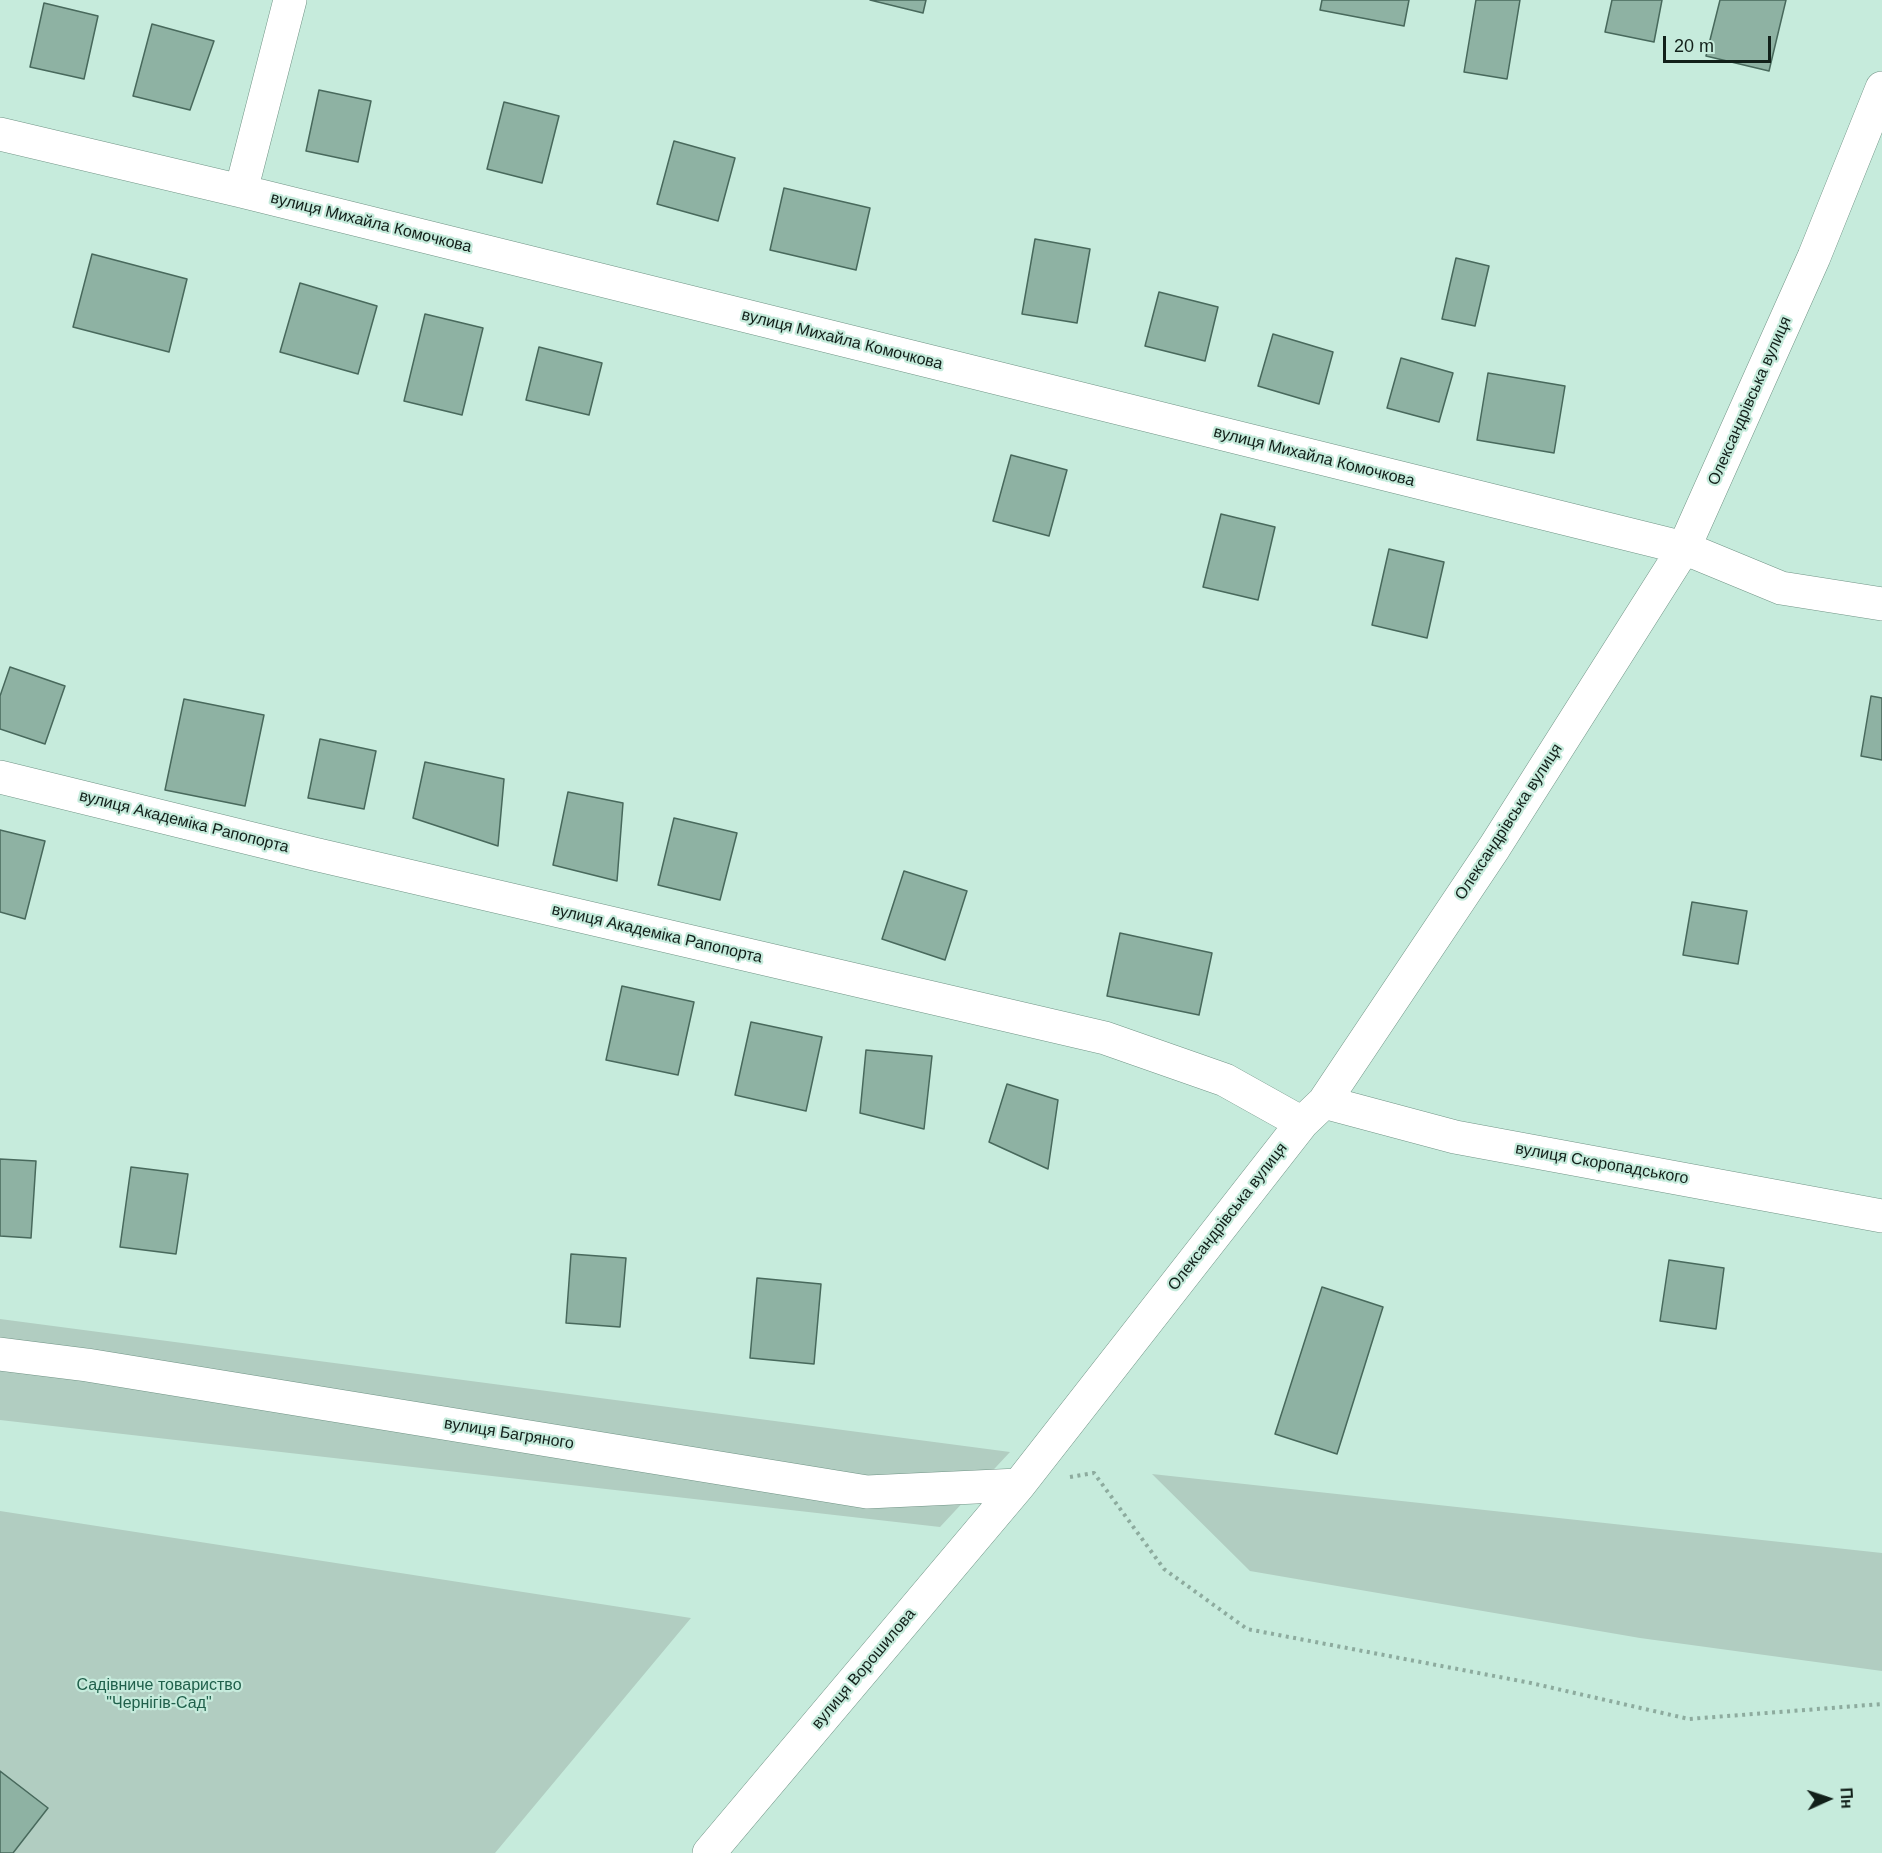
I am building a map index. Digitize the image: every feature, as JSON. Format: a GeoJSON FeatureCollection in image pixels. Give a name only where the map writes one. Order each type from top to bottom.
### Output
{"type":"FeatureCollection","features":[{"type":"Feature","properties":{"kind":"street"},"geometry":{"type":"LineString","coordinates":[[240,191],[290,0]]}},
{"type":"Feature","properties":{"kind":"street","name":"Олександрівська вулиця"},"geometry":{"type":"LineString","coordinates":[[1019,1485],[1313,1112],[1494,848],[1684,548],[1814,257],[1882,88]]}},
{"type":"Feature","properties":{"kind":"street","name":"вулиця Михайла Комочкова"},"geometry":{"type":"LineString","coordinates":[[0,134],[240,191],[1684,548],[1781,588],[1882,604]]}},
{"type":"Feature","properties":{"kind":"street","name":"вулиця Академіка Рапопорта"},"geometry":{"type":"LineString","coordinates":[[0,777],[314,854],[1105,1038],[1313,1112]]}},
{"type":"Feature","properties":{"kind":"street","name":"вулиця Скоропадського"},"geometry":{"type":"LineString","coordinates":[[1313,1112],[1882,1216]]}},
{"type":"Feature","properties":{"kind":"street","name":"вулиця Багряного"},"geometry":{"type":"LineString","coordinates":[[0,1354],[87,1365],[867,1492],[1019,1485]]}},
{"type":"Feature","properties":{"kind":"street","name":"вулиця Ворошилова"},"geometry":{"type":"LineString","coordinates":[[709,1853],[1019,1485]]}},
{"type":"Feature","properties":{"kind":"path"},"geometry":{"type":"LineString","coordinates":[[1019,1485],[1094,1473],[1164,1569],[1247,1629],[1530,1683],[1689,1719],[1882,1704]]}},
{"type":"Feature","properties":{"kind":"green space"},"geometry":{"type":"Polygon","coordinates":[[[0,1319],[1010,1452],[940,1527],[0,1420],[0,1319]]]}},
{"type":"Feature","properties":{"kind":"green space"},"geometry":{"type":"Polygon","coordinates":[[[1152,1474],[1882,1553],[1882,1671],[1640,1638],[1250,1571],[1152,1474]]]}},
{"type":"Feature","properties":{"kind":"green space","name":"Садівниче товариство \"Чернігів-Сад\""},"geometry":{"type":"Polygon","coordinates":[[[0,1511],[691,1618],[495,1853],[0,1853],[0,1511]]]}},
{"type":"Feature","properties":{"kind":"building"},"geometry":{"type":"Polygon","coordinates":[[[870,0],[926,0],[923,13],[870,0]]]}},
{"type":"Feature","properties":{"kind":"building"},"geometry":{"type":"Polygon","coordinates":[[[1322,0],[1409,0],[1404,26],[1320,10],[1322,0]]]}},
{"type":"Feature","properties":{"kind":"building"},"geometry":{"type":"Polygon","coordinates":[[[1476,0],[1520,0],[1507,79],[1464,72],[1476,0]]]}},
{"type":"Feature","properties":{"kind":"building"},"geometry":{"type":"Polygon","coordinates":[[[1612,0],[1662,0],[1654,42],[1605,32],[1612,0]]]}},
{"type":"Feature","properties":{"kind":"building"},"geometry":{"type":"Polygon","coordinates":[[[1720,0],[1786,0],[1769,71],[1706,56],[1720,0]]]}},
{"type":"Feature","properties":{"kind":"building"},"geometry":{"type":"Polygon","coordinates":[[[44,3],[98,16],[84,79],[30,67],[44,3]]]}},
{"type":"Feature","properties":{"kind":"building"},"geometry":{"type":"Polygon","coordinates":[[[152,24],[214,41],[190,110],[133,96],[152,24]]]}},
{"type":"Feature","properties":{"kind":"building"},"geometry":{"type":"Polygon","coordinates":[[[319,90],[371,101],[358,162],[306,151],[319,90]]]}},
{"type":"Feature","properties":{"kind":"building"},"geometry":{"type":"Polygon","coordinates":[[[504,102],[559,116],[542,183],[487,169],[504,102]]]}},
{"type":"Feature","properties":{"kind":"building"},"geometry":{"type":"Polygon","coordinates":[[[674,141],[735,158],[718,221],[657,204],[674,141]]]}},
{"type":"Feature","properties":{"kind":"building"},"geometry":{"type":"Polygon","coordinates":[[[784,188],[870,208],[856,270],[770,250],[784,188]]]}},
{"type":"Feature","properties":{"kind":"building"},"geometry":{"type":"Polygon","coordinates":[[[1035,239],[1090,249],[1077,323],[1022,314],[1035,239]]]}},
{"type":"Feature","properties":{"kind":"building"},"geometry":{"type":"Polygon","coordinates":[[[92,254],[187,279],[169,352],[73,327],[92,254]]]}},
{"type":"Feature","properties":{"kind":"building"},"geometry":{"type":"Polygon","coordinates":[[[1456,258],[1489,266],[1475,326],[1442,319],[1456,258]]]}},
{"type":"Feature","properties":{"kind":"building"},"geometry":{"type":"Polygon","coordinates":[[[300,283],[377,306],[358,374],[280,352],[300,283]]]}},
{"type":"Feature","properties":{"kind":"building"},"geometry":{"type":"Polygon","coordinates":[[[1159,292],[1218,307],[1205,361],[1145,346],[1159,292]]]}},
{"type":"Feature","properties":{"kind":"building"},"geometry":{"type":"Polygon","coordinates":[[[425,314],[483,328],[462,415],[404,401],[425,314]]]}},
{"type":"Feature","properties":{"kind":"building"},"geometry":{"type":"Polygon","coordinates":[[[1273,334],[1333,352],[1319,404],[1258,386],[1273,334]]]}},
{"type":"Feature","properties":{"kind":"building"},"geometry":{"type":"Polygon","coordinates":[[[539,347],[602,363],[589,415],[526,400],[539,347]]]}},
{"type":"Feature","properties":{"kind":"building"},"geometry":{"type":"Polygon","coordinates":[[[1401,358],[1453,373],[1439,422],[1387,408],[1401,358]]]}},
{"type":"Feature","properties":{"kind":"building"},"geometry":{"type":"Polygon","coordinates":[[[1488,373],[1565,386],[1554,453],[1477,440],[1488,373]]]}},
{"type":"Feature","properties":{"kind":"building"},"geometry":{"type":"Polygon","coordinates":[[[1011,455],[1067,470],[1049,536],[993,521],[1011,455]]]}},
{"type":"Feature","properties":{"kind":"building"},"geometry":{"type":"Polygon","coordinates":[[[1221,514],[1275,527],[1258,600],[1203,587],[1221,514]]]}},
{"type":"Feature","properties":{"kind":"building"},"geometry":{"type":"Polygon","coordinates":[[[1389,549],[1444,562],[1427,638],[1372,625],[1389,549]]]}},
{"type":"Feature","properties":{"kind":"building"},"geometry":{"type":"Polygon","coordinates":[[[10,667],[65,686],[45,744],[0,729],[0,696],[10,667]]]}},
{"type":"Feature","properties":{"kind":"building"},"geometry":{"type":"Polygon","coordinates":[[[1871,696],[1882,698],[1882,760],[1861,756],[1871,696]]]}},
{"type":"Feature","properties":{"kind":"building"},"geometry":{"type":"Polygon","coordinates":[[[184,699],[264,715],[245,806],[165,790],[184,699]]]}},
{"type":"Feature","properties":{"kind":"building"},"geometry":{"type":"Polygon","coordinates":[[[320,739],[376,751],[364,809],[308,798],[320,739]]]}},
{"type":"Feature","properties":{"kind":"building"},"geometry":{"type":"Polygon","coordinates":[[[425,762],[504,779],[498,846],[413,818],[425,762]]]}},
{"type":"Feature","properties":{"kind":"building"},"geometry":{"type":"Polygon","coordinates":[[[568,792],[623,803],[617,881],[553,865],[568,792]]]}},
{"type":"Feature","properties":{"kind":"building"},"geometry":{"type":"Polygon","coordinates":[[[674,818],[737,833],[720,900],[658,885],[674,818]]]}},
{"type":"Feature","properties":{"kind":"building"},"geometry":{"type":"Polygon","coordinates":[[[0,830],[45,841],[25,919],[0,912],[0,830]]]}},
{"type":"Feature","properties":{"kind":"building"},"geometry":{"type":"Polygon","coordinates":[[[904,871],[967,891],[945,960],[882,939],[904,871]]]}},
{"type":"Feature","properties":{"kind":"building"},"geometry":{"type":"Polygon","coordinates":[[[1692,902],[1747,911],[1738,964],[1683,955],[1692,902]]]}},
{"type":"Feature","properties":{"kind":"building"},"geometry":{"type":"Polygon","coordinates":[[[1120,933],[1212,953],[1199,1015],[1107,996],[1120,933]]]}},
{"type":"Feature","properties":{"kind":"building"},"geometry":{"type":"Polygon","coordinates":[[[622,986],[694,1002],[678,1075],[606,1060],[622,986]]]}},
{"type":"Feature","properties":{"kind":"building"},"geometry":{"type":"Polygon","coordinates":[[[751,1022],[822,1037],[806,1111],[735,1095],[751,1022]]]}},
{"type":"Feature","properties":{"kind":"building"},"geometry":{"type":"Polygon","coordinates":[[[866,1050],[932,1056],[924,1129],[860,1113],[866,1050]]]}},
{"type":"Feature","properties":{"kind":"building"},"geometry":{"type":"Polygon","coordinates":[[[1007,1084],[1058,1100],[1048,1169],[989,1142],[1007,1084]]]}},
{"type":"Feature","properties":{"kind":"building"},"geometry":{"type":"Polygon","coordinates":[[[0,1159],[36,1161],[31,1238],[0,1236],[0,1159]]]}},
{"type":"Feature","properties":{"kind":"building"},"geometry":{"type":"Polygon","coordinates":[[[131,1167],[188,1174],[176,1254],[120,1247],[131,1167]]]}},
{"type":"Feature","properties":{"kind":"building"},"geometry":{"type":"Polygon","coordinates":[[[571,1254],[626,1258],[620,1327],[566,1323],[571,1254]]]}},
{"type":"Feature","properties":{"kind":"building"},"geometry":{"type":"Polygon","coordinates":[[[1669,1260],[1724,1268],[1716,1329],[1660,1321],[1669,1260]]]}},
{"type":"Feature","properties":{"kind":"building"},"geometry":{"type":"Polygon","coordinates":[[[757,1278],[821,1284],[814,1364],[750,1358],[757,1278]]]}},
{"type":"Feature","properties":{"kind":"building"},"geometry":{"type":"Polygon","coordinates":[[[1322,1287],[1383,1307],[1337,1454],[1275,1434],[1322,1287]]]}},
{"type":"Feature","properties":{"kind":"building"},"geometry":{"type":"Polygon","coordinates":[[[0,1771],[48,1808],[13,1853],[0,1853],[0,1771]]]}}]}
